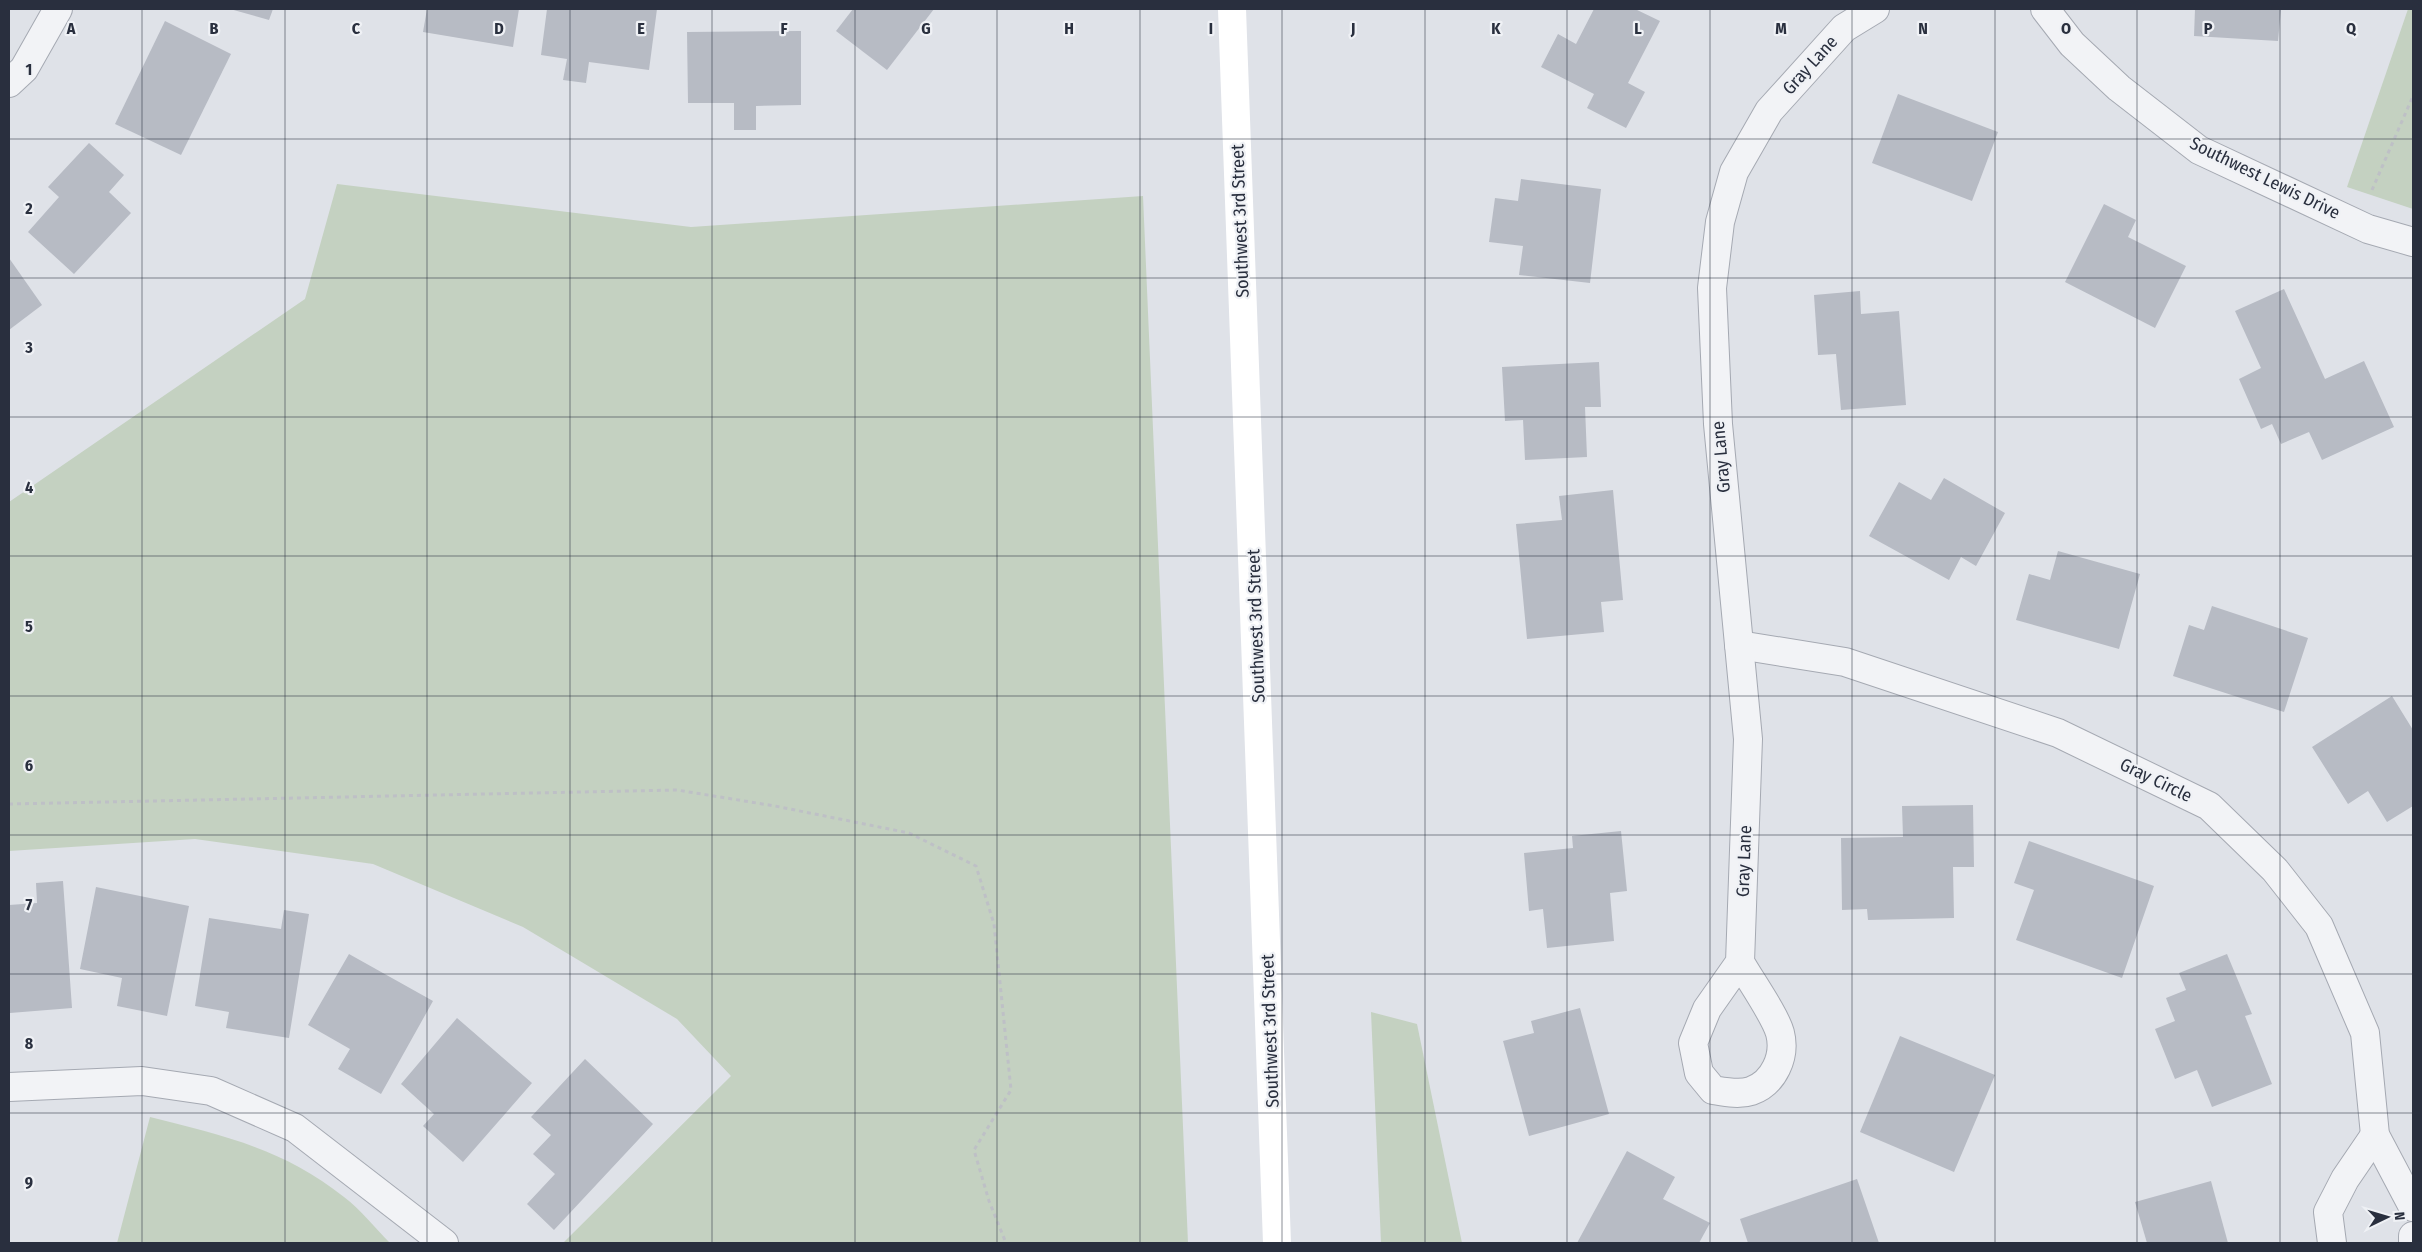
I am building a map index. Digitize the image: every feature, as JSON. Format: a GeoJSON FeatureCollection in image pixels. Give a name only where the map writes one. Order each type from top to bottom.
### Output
{"type":"FeatureCollection","features":[{"type":"Feature","properties":{"kind":"main road","name":"Southwest 3rd Street"},"geometry":{"type":"LineString","coordinates":[[1232,9],[1278,1243]]}},
{"type":"Feature","properties":{"kind":"street"},"geometry":{"type":"LineString","coordinates":[[9,83],[24,69],[58,9]]}},
{"type":"Feature","properties":{"kind":"street","name":"Gray Lane"},"geometry":{"type":"LineString","coordinates":[[1740,962],[1748,739],[1718,424],[1712,288],[1720,222],[1734,172],[1769,111],[1844,28],[1875,9]]}},
{"type":"Feature","properties":{"kind":"street","name":"Southwest Lewis Drive"},"geometry":{"type":"LineString","coordinates":[[2045,9],[2072,44],[2118,88],[2199,150],[2368,229],[2413,242]]}},
{"type":"Feature","properties":{"kind":"street","name":"Gray Circle"},"geometry":{"type":"LineString","coordinates":[[1739,645],[1845,662],[2058,733],[2209,806],[2274,870],[2319,926],[2365,1033],[2376,1135],[2413,1207]]}},
{"type":"Feature","properties":{"kind":"street"},"geometry":{"type":"LineString","coordinates":[[9,1087],[142,1081],[211,1091],[295,1128],[444,1243]]}},
{"type":"Feature","properties":{"kind":"street"},"geometry":{"type":"LineString","coordinates":[[2332,1243],[2328,1212],[2345,1179],[2376,1135]]}},
{"type":"Feature","properties":{"kind":"street"},"geometry":{"type":"LineString","coordinates":[[2413,1236],[2413,1243]]}},
{"type":"Feature","properties":{"kind":"path"},"geometry":{"type":"LineString","coordinates":[[2372,190],[2413,96]]}},
{"type":"Feature","properties":{"kind":"path"},"geometry":{"type":"LineString","coordinates":[[9,804],[677,790],[775,806],[909,833],[976,866],[994,924],[1011,1090],[974,1150],[989,1202],[1006,1243]]}},
{"type":"Feature","properties":{"kind":"green space"},"geometry":{"type":"Polygon","coordinates":[[[2408,9],[2413,9],[2413,209],[2347,187],[2408,9]]]}},
{"type":"Feature","properties":{"kind":"green space"},"geometry":{"type":"Polygon","coordinates":[[[337,184],[691,227],[1143,196],[1188,1243],[563,1243],[731,1076],[677,1019],[523,927],[373,864],[195,839],[9,851],[9,502],[305,299],[337,184]]]}},
{"type":"Feature","properties":{"kind":"green space"},"geometry":{"type":"Polygon","coordinates":[[[1371,1012],[1417,1024],[1462,1243],[1381,1243],[1371,1012]]]}},
{"type":"Feature","properties":{"kind":"green space"},"geometry":{"type":"Polygon","coordinates":[[[150,1117],[202,1130],[252,1146],[298,1167],[350,1202],[390,1243],[117,1243],[150,1117]]]}},
{"type":"Feature","properties":{"kind":"building"},"geometry":{"type":"Polygon","coordinates":[[[230,9],[273,9],[269,20],[230,9]]]}},
{"type":"Feature","properties":{"kind":"building"},"geometry":{"type":"Polygon","coordinates":[[[427,9],[519,9],[513,47],[423,32],[427,9]]]}},
{"type":"Feature","properties":{"kind":"building"},"geometry":{"type":"Polygon","coordinates":[[[547,9],[657,9],[649,70],[589,62],[586,83],[563,80],[567,59],[541,55],[547,9]]]}},
{"type":"Feature","properties":{"kind":"building"},"geometry":{"type":"Polygon","coordinates":[[[853,9],[934,9],[887,70],[836,31],[853,9]]]}},
{"type":"Feature","properties":{"kind":"building"},"geometry":{"type":"Polygon","coordinates":[[[1594,9],[1635,9],[1660,21],[1628,83],[1645,92],[1626,128],[1587,108],[1594,94],[1541,67],[1558,34],[1576,44],[1594,9]]]}},
{"type":"Feature","properties":{"kind":"building"},"geometry":{"type":"Polygon","coordinates":[[[2195,9],[2281,9],[2278,41],[2194,36],[2195,9]]]}},
{"type":"Feature","properties":{"kind":"building"},"geometry":{"type":"Polygon","coordinates":[[[165,21],[231,54],[181,155],[115,124],[165,21]]]}},
{"type":"Feature","properties":{"kind":"building"},"geometry":{"type":"Polygon","coordinates":[[[801,31],[801,105],[756,106],[756,130],[734,130],[734,103],[688,103],[687,32],[801,31]]]}},
{"type":"Feature","properties":{"kind":"building"},"geometry":{"type":"Polygon","coordinates":[[[1898,94],[1998,132],[1972,201],[1872,163],[1898,94]]]}},
{"type":"Feature","properties":{"kind":"building"},"geometry":{"type":"Polygon","coordinates":[[[89,143],[124,175],[109,192],[131,213],[74,274],[28,232],[59,197],[48,187],[89,143]]]}},
{"type":"Feature","properties":{"kind":"building"},"geometry":{"type":"Polygon","coordinates":[[[1521,179],[1601,189],[1590,283],[1519,275],[1523,246],[1489,242],[1495,198],[1518,201],[1521,179]]]}},
{"type":"Feature","properties":{"kind":"building"},"geometry":{"type":"Polygon","coordinates":[[[2104,204],[2136,220],[2128,237],[2186,266],[2155,328],[2065,282],[2104,204]]]}},
{"type":"Feature","properties":{"kind":"building"},"geometry":{"type":"Polygon","coordinates":[[[9,258],[42,305],[9,330],[9,258]]]}},
{"type":"Feature","properties":{"kind":"building"},"geometry":{"type":"Polygon","coordinates":[[[2284,289],[2325,379],[2364,361],[2394,427],[2322,460],[2309,432],[2281,444],[2272,424],[2261,429],[2239,379],[2261,368],[2235,311],[2284,289]]]}},
{"type":"Feature","properties":{"kind":"building"},"geometry":{"type":"Polygon","coordinates":[[[1860,291],[1861,314],[1899,311],[1906,405],[1841,410],[1836,354],[1818,355],[1814,295],[1860,291]]]}},
{"type":"Feature","properties":{"kind":"building"},"geometry":{"type":"Polygon","coordinates":[[[1599,362],[1601,407],[1585,407],[1587,457],[1525,460],[1523,420],[1505,421],[1502,367],[1599,362]]]}},
{"type":"Feature","properties":{"kind":"building"},"geometry":{"type":"Polygon","coordinates":[[[1944,478],[2005,513],[1976,566],[1961,557],[1949,580],[1869,536],[1899,482],[1931,500],[1944,478]]]}},
{"type":"Feature","properties":{"kind":"building"},"geometry":{"type":"Polygon","coordinates":[[[1613,490],[1623,600],[1601,602],[1604,632],[1527,639],[1516,524],[1562,520],[1559,496],[1613,490]]]}},
{"type":"Feature","properties":{"kind":"building"},"geometry":{"type":"Polygon","coordinates":[[[2058,551],[2140,574],[2119,649],[2016,620],[2029,574],[2050,580],[2058,551]]]}},
{"type":"Feature","properties":{"kind":"building"},"geometry":{"type":"Polygon","coordinates":[[[2212,606],[2308,638],[2284,712],[2173,676],[2189,625],[2204,630],[2212,606]]]}},
{"type":"Feature","properties":{"kind":"building"},"geometry":{"type":"Polygon","coordinates":[[[2392,696],[2413,730],[2413,806],[2387,822],[2368,791],[2348,804],[2312,747],[2392,696]]]}},
{"type":"Feature","properties":{"kind":"building"},"geometry":{"type":"Polygon","coordinates":[[[1973,805],[1974,867],[1953,867],[1954,918],[1868,920],[1867,909],[1842,910],[1841,838],[1903,837],[1902,806],[1973,805]]]}},
{"type":"Feature","properties":{"kind":"building"},"geometry":{"type":"Polygon","coordinates":[[[1621,831],[1627,891],[1610,893],[1614,941],[1547,948],[1543,909],[1529,911],[1524,853],[1573,848],[1572,836],[1621,831]]]}},
{"type":"Feature","properties":{"kind":"building"},"geometry":{"type":"Polygon","coordinates":[[[2029,841],[2154,886],[2122,978],[2016,940],[2034,890],[2014,883],[2029,841]]]}},
{"type":"Feature","properties":{"kind":"building"},"geometry":{"type":"Polygon","coordinates":[[[63,881],[72,1008],[10,1013],[9,905],[37,903],[36,883],[63,881]]]}},
{"type":"Feature","properties":{"kind":"building"},"geometry":{"type":"Polygon","coordinates":[[[96,887],[189,906],[167,1016],[117,1006],[122,978],[80,969],[96,887]]]}},
{"type":"Feature","properties":{"kind":"building"},"geometry":{"type":"Polygon","coordinates":[[[284,910],[309,914],[289,1038],[226,1028],[229,1012],[195,1006],[209,918],[281,929],[284,910]]]}},
{"type":"Feature","properties":{"kind":"building"},"geometry":{"type":"Polygon","coordinates":[[[349,954],[433,1001],[381,1094],[338,1069],[350,1049],[308,1025],[349,954]]]}},
{"type":"Feature","properties":{"kind":"building"},"geometry":{"type":"Polygon","coordinates":[[[2227,954],[2252,1014],[2245,1016],[2272,1084],[2212,1107],[2197,1070],[2175,1079],[2155,1029],[2175,1021],[2166,998],[2186,990],[2179,973],[2227,954]]]}},
{"type":"Feature","properties":{"kind":"building"},"geometry":{"type":"Polygon","coordinates":[[[1580,1008],[1609,1114],[1529,1136],[1503,1041],[1534,1033],[1531,1021],[1580,1008]]]}},
{"type":"Feature","properties":{"kind":"building"},"geometry":{"type":"Polygon","coordinates":[[[457,1018],[532,1083],[463,1162],[423,1126],[434,1114],[401,1084],[457,1018]]]}},
{"type":"Feature","properties":{"kind":"building"},"geometry":{"type":"Polygon","coordinates":[[[1900,1036],[1995,1075],[1954,1172],[1860,1132],[1900,1036]]]}},
{"type":"Feature","properties":{"kind":"building"},"geometry":{"type":"Polygon","coordinates":[[[585,1059],[653,1124],[554,1230],[527,1204],[555,1174],[533,1154],[551,1135],[531,1117],[585,1059]]]}},
{"type":"Feature","properties":{"kind":"building"},"geometry":{"type":"Polygon","coordinates":[[[1627,1151],[1675,1177],[1663,1199],[1710,1223],[1699,1243],[1577,1243],[1627,1151]]]}},
{"type":"Feature","properties":{"kind":"building"},"geometry":{"type":"Polygon","coordinates":[[[1857,1179],[1879,1243],[1748,1243],[1740,1219],[1857,1179]]]}},
{"type":"Feature","properties":{"kind":"building"},"geometry":{"type":"Polygon","coordinates":[[[2211,1181],[2228,1243],[2147,1243],[2135,1202],[2211,1181]]]}}]}
